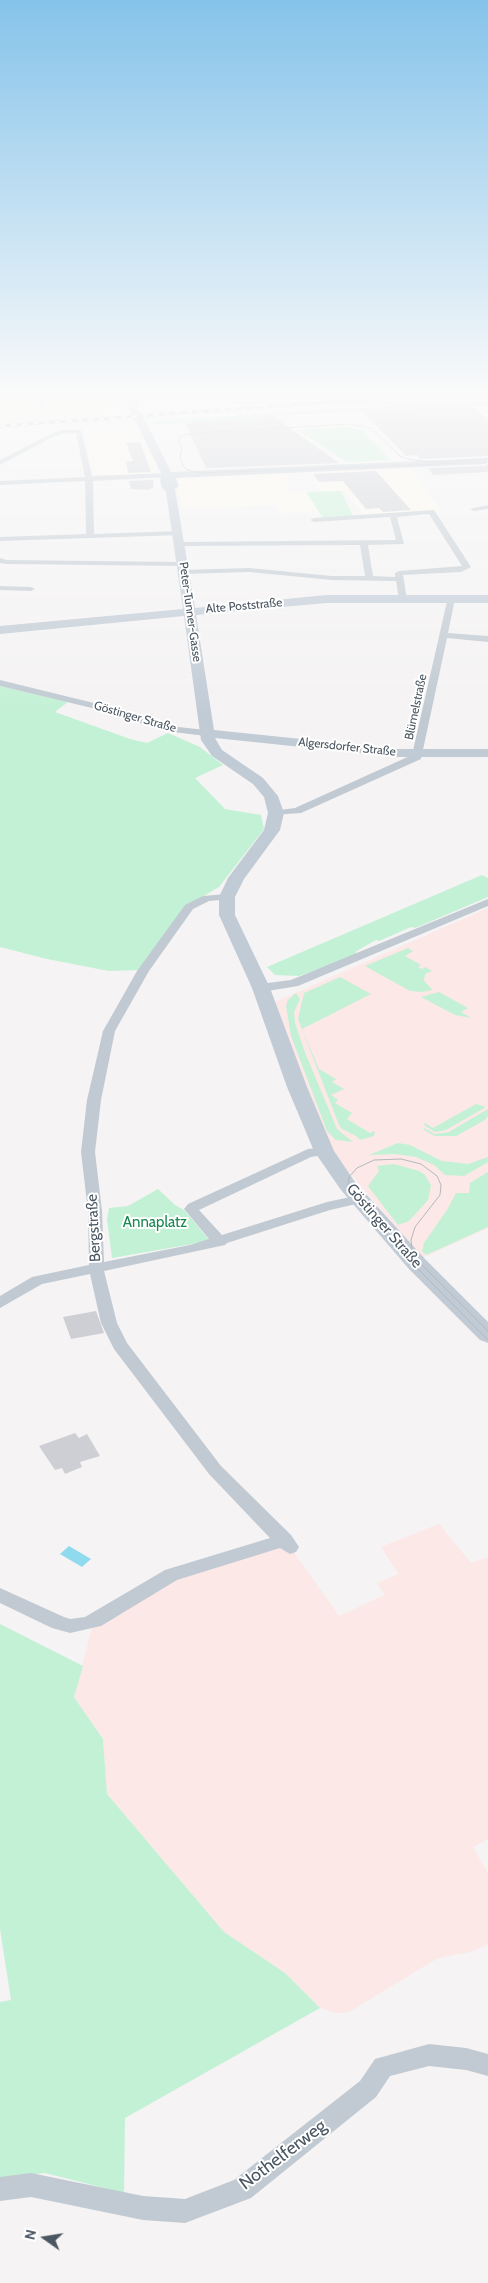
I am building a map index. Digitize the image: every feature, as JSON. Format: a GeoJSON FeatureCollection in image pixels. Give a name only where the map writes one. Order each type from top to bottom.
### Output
{"type":"FeatureCollection","features":[{"type":"Feature","properties":{"kind":"main road","name":"Peter-Tunner-Gasse"},"geometry":{"type":"LineString","coordinates":[[173,502],[184,568],[206,733]]}},
{"type":"Feature","properties":{"kind":"main road","name":"Alte Poststraße"},"geometry":{"type":"LineString","coordinates":[[0,630],[326,599],[488,599]]}},
{"type":"Feature","properties":{"kind":"main road","name":"Algersdorfer Straße"},"geometry":{"type":"LineString","coordinates":[[206,733],[419,753],[488,753]]}},
{"type":"Feature","properties":{"kind":"main road"},"geometry":{"type":"LineString","coordinates":[[206,733],[217,753],[258,781],[271,796],[276,813],[272,830],[236,878],[227,897]]}},
{"type":"Feature","properties":{"kind":"main road","name":"Göstinger Straße"},"geometry":{"type":"LineString","coordinates":[[227,897],[227,915],[261,988],[296,1087],[324,1151],[348,1186],[423,1270],[488,1335]]}},
{"type":"Feature","properties":{"kind":"street"},"geometry":{"type":"LineString","coordinates":[[89,502],[90,536]]}},
{"type":"Feature","properties":{"kind":"street"},"geometry":{"type":"LineString","coordinates":[[474,509],[488,507]]}},
{"type":"Feature","properties":{"kind":"street"},"geometry":{"type":"LineString","coordinates":[[314,520],[431,512],[467,567],[465,570],[398,573],[403,599]]}},
{"type":"Feature","properties":{"kind":"street"},"geometry":{"type":"LineString","coordinates":[[0,539],[90,536],[400,542],[393,515]]}},
{"type":"Feature","properties":{"kind":"street"},"geometry":{"type":"LineString","coordinates":[[364,542],[369,579]]}},
{"type":"Feature","properties":{"kind":"street"},"geometry":{"type":"LineString","coordinates":[[0,560],[6,562],[249,570],[332,578],[398,579]]}},
{"type":"Feature","properties":{"kind":"street"},"geometry":{"type":"LineString","coordinates":[[0,588],[31,589]]}},
{"type":"Feature","properties":{"kind":"street","name":"Blümelstraße"},"geometry":{"type":"LineString","coordinates":[[276,813],[297,811],[408,762],[419,753],[451,599]]}},
{"type":"Feature","properties":{"kind":"street"},"geometry":{"type":"LineString","coordinates":[[444,635],[488,639]]}},
{"type":"Feature","properties":{"kind":"street","name":"Göstinger Straße"},"geometry":{"type":"LineString","coordinates":[[0,683],[95,706],[168,729],[206,733]]}},
{"type":"Feature","properties":{"kind":"street","name":"Bergstraße"},"geometry":{"type":"LineString","coordinates":[[0,1595],[70,1626],[85,1624],[94,1621],[171,1575],[288,1544],[215,1470],[120,1346],[109,1323],[96,1268],[95,1211],[88,1152],[94,1100],[109,1031],[143,971],[189,907],[207,898],[227,897]]}},
{"type":"Feature","properties":{"kind":"street"},"geometry":{"type":"LineString","coordinates":[[261,988],[294,983],[488,902]]}},
{"type":"Feature","properties":{"kind":"street"},"geometry":{"type":"LineString","coordinates":[[220,1242],[193,1212],[193,1207],[308,1153],[324,1151]]}},
{"type":"Feature","properties":{"kind":"street"},"geometry":{"type":"LineString","coordinates":[[0,1303],[37,1280],[220,1242],[327,1206],[360,1199]]}},
{"type":"Feature","properties":{"kind":"street","name":"Nothelferweg"},"geometry":{"type":"LineString","coordinates":[[0,2189],[32,2185],[143,2208],[185,2211],[242,2189],[368,2089],[383,2067],[429,2056],[466,2059],[488,2065]]}},
{"type":"Feature","properties":{"kind":"shaded area"},"geometry":{"type":"Polygon","coordinates":[[[181,502],[313,502],[319,511],[282,513],[276,505],[183,509],[181,502]]]}},
{"type":"Feature","properties":{"kind":"shaded area"},"geometry":{"type":"Polygon","coordinates":[[[353,502],[434,502],[440,510],[365,516],[353,502]]]}},
{"type":"Feature","properties":{"kind":"shaded area"},"geometry":{"type":"Polygon","coordinates":[[[488,908],[488,1228],[422,1258],[322,1140],[273,1003],[488,908]]]}},
{"type":"Feature","properties":{"kind":"shaded area"},"geometry":{"type":"Polygon","coordinates":[[[439,1524],[471,1563],[488,1557],[488,1839],[473,1847],[488,1873],[488,1944],[471,1952],[438,1958],[349,2012],[337,2013],[320,2008],[285,1973],[224,1932],[107,1794],[103,1739],[74,1697],[94,1621],[144,1591],[285,1540],[339,1616],[385,1595],[377,1583],[399,1574],[381,1547],[439,1524]]]}},
{"type":"Feature","properties":{"kind":"green space"},"geometry":{"type":"Polygon","coordinates":[[[312,502],[346,502],[353,516],[323,518],[312,502]]]}},
{"type":"Feature","properties":{"kind":"green space"},"geometry":{"type":"Polygon","coordinates":[[[0,686],[68,702],[55,712],[130,739],[147,743],[168,733],[200,747],[223,765],[195,778],[225,809],[261,815],[264,829],[219,887],[183,908],[140,970],[109,971],[47,959],[0,947],[0,686]]]}},
{"type":"Feature","properties":{"kind":"green space"},"geometry":{"type":"Polygon","coordinates":[[[482,875],[488,878],[488,897],[415,928],[411,927],[379,941],[376,940],[355,952],[358,954],[299,976],[275,975],[267,967],[482,875]]]}},
{"type":"Feature","properties":{"kind":"green space"},"geometry":{"type":"Polygon","coordinates":[[[408,948],[413,951],[405,956],[421,965],[418,967],[422,969],[425,967],[432,971],[425,974],[424,981],[433,990],[422,992],[410,991],[365,966],[408,948]]]}},
{"type":"Feature","properties":{"kind":"green space"},"geometry":{"type":"Polygon","coordinates":[[[340,977],[371,994],[302,1029],[319,1069],[336,1079],[332,1082],[344,1089],[331,1095],[338,1100],[335,1103],[352,1113],[347,1119],[370,1133],[375,1131],[374,1136],[360,1140],[342,1129],[339,1125],[298,1019],[304,993],[340,977]]]}},
{"type":"Feature","properties":{"kind":"green space"},"geometry":{"type":"Polygon","coordinates":[[[439,992],[468,1008],[461,1012],[471,1018],[455,1015],[421,997],[439,992]]]}},
{"type":"Feature","properties":{"kind":"green space"},"geometry":{"type":"Polygon","coordinates":[[[296,993],[300,999],[294,1012],[295,1023],[306,1055],[337,1129],[353,1142],[336,1140],[327,1131],[291,1036],[286,1006],[288,1000],[296,993]]]}},
{"type":"Feature","properties":{"kind":"green space"},"geometry":{"type":"Polygon","coordinates":[[[476,1104],[486,1107],[446,1130],[435,1132],[424,1125],[425,1123],[433,1128],[476,1104]]]}},
{"type":"Feature","properties":{"kind":"green space"},"geometry":{"type":"Polygon","coordinates":[[[488,1109],[488,1116],[485,1120],[456,1136],[435,1136],[424,1130],[424,1128],[435,1134],[449,1132],[488,1109]]]}},
{"type":"Feature","properties":{"kind":"green space"},"geometry":{"type":"Polygon","coordinates":[[[398,1143],[410,1145],[442,1161],[468,1164],[488,1157],[488,1162],[464,1176],[445,1175],[434,1165],[416,1157],[395,1154],[369,1155],[398,1143]]]}},
{"type":"Feature","properties":{"kind":"green space"},"geometry":{"type":"Polygon","coordinates":[[[394,1164],[419,1171],[425,1175],[431,1185],[428,1200],[409,1221],[398,1225],[368,1186],[379,1171],[377,1166],[394,1164]]]}},
{"type":"Feature","properties":{"kind":"green space"},"geometry":{"type":"Polygon","coordinates":[[[488,1172],[488,1227],[426,1255],[422,1251],[424,1243],[447,1210],[456,1193],[469,1193],[470,1183],[488,1172]]]}},
{"type":"Feature","properties":{"kind":"green space","name":"Annaplatz"},"geometry":{"type":"Polygon","coordinates":[[[158,1189],[175,1205],[184,1210],[210,1241],[112,1258],[107,1219],[109,1208],[128,1206],[158,1189]]]}},
{"type":"Feature","properties":{"kind":"green space"},"geometry":{"type":"Polygon","coordinates":[[[0,1624],[83,1666],[74,1697],[103,1739],[107,1794],[224,1932],[285,1973],[320,2008],[125,2118],[124,2193],[45,2173],[0,2179],[0,2002],[11,2000],[0,1929],[0,1624]]]}},
{"type":"Feature","properties":{"kind":"water"},"geometry":{"type":"Polygon","coordinates":[[[69,1546],[91,1559],[82,1567],[60,1554],[69,1546]]]}},
{"type":"Feature","properties":{"kind":"building"},"geometry":{"type":"Polygon","coordinates":[[[360,502],[403,502],[411,510],[383,512],[379,508],[366,509],[360,502]]]}},
{"type":"Feature","properties":{"kind":"building"},"geometry":{"type":"Polygon","coordinates":[[[96,1311],[104,1333],[71,1339],[63,1317],[96,1311]]]}},
{"type":"Feature","properties":{"kind":"building"},"geometry":{"type":"Polygon","coordinates":[[[75,1433],[79,1438],[87,1434],[100,1456],[80,1462],[82,1467],[65,1474],[62,1468],[55,1470],[39,1446],[75,1433]]]}},
{"type":"Feature","properties":{"kind":"tram line"},"geometry":{"type":"LineString","coordinates":[[488,1331],[422,1265],[412,1249],[411,1240],[415,1227],[440,1195],[441,1185],[437,1176],[421,1164],[401,1159],[374,1160],[357,1168],[349,1177],[348,1185],[351,1194],[414,1265],[488,1340]]}}]}
